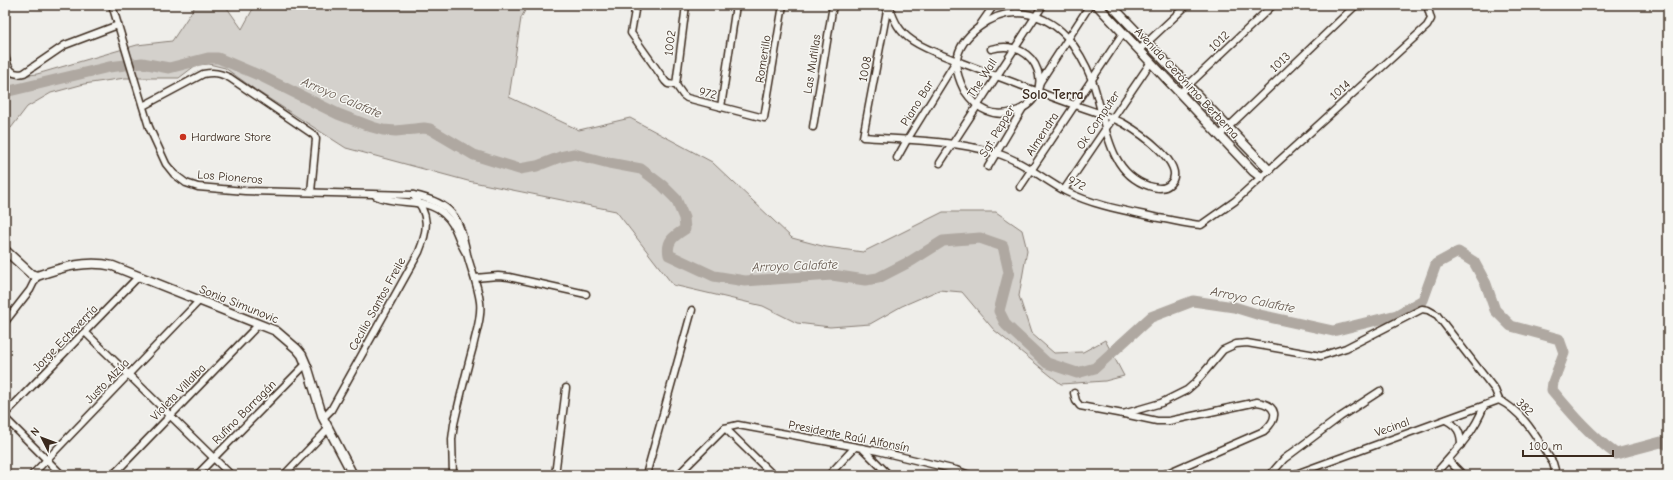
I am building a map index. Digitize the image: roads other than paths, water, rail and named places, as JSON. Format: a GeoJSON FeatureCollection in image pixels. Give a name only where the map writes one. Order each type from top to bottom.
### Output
{"type":"FeatureCollection","features":[{"type":"Feature","properties":{"kind":"street","name":"Los Pioneros"},"geometry":{"type":"LineString","coordinates":[[113,5],[149,127],[166,164],[174,174],[186,183],[198,187],[244,191],[413,195],[437,201],[453,214],[464,238],[480,302],[480,315],[454,424],[452,439],[453,475]]}},
{"type":"Feature","properties":{"kind":"street","name":"972"},"geometry":{"type":"LineString","coordinates":[[636,5],[631,33],[668,84],[676,85],[687,98],[764,118]]}},
{"type":"Feature","properties":{"kind":"street","name":"1002"},"geometry":{"type":"LineString","coordinates":[[676,85],[686,5]]}},
{"type":"Feature","properties":{"kind":"street"},"geometry":{"type":"LineString","coordinates":[[721,107],[736,5]]}},
{"type":"Feature","properties":{"kind":"street","name":"Romerillo"},"geometry":{"type":"LineString","coordinates":[[764,118],[783,5]]}},
{"type":"Feature","properties":{"kind":"street","name":"Las Mutillas"},"geometry":{"type":"LineString","coordinates":[[813,127],[833,5]]}},
{"type":"Feature","properties":{"kind":"street"},"geometry":{"type":"LineString","coordinates":[[888,5],[896,25],[905,35],[924,48],[956,61],[1074,105],[1102,115],[1113,119],[1138,133],[1165,156],[1174,170],[1172,182],[1168,186],[1162,188],[1147,186],[1132,177],[1115,156],[1106,129],[1102,115],[1091,79],[1081,58],[1068,38],[1053,24],[1036,16],[1015,13],[991,20],[978,28]]}},
{"type":"Feature","properties":{"kind":"street","name":"1008"},"geometry":{"type":"LineString","coordinates":[[863,138],[888,5]]}},
{"type":"Feature","properties":{"kind":"street"},"geometry":{"type":"LineString","coordinates":[[978,28],[994,5]]}},
{"type":"Feature","properties":{"kind":"street","name":"The Wall"},"geometry":{"type":"LineString","coordinates":[[940,163],[955,143],[996,76],[1043,5]]}},
{"type":"Feature","properties":{"kind":"street"},"geometry":{"type":"LineString","coordinates":[[956,61],[962,85],[969,98],[977,106],[990,113],[998,114],[1012,112],[1024,106],[1034,98],[1038,91],[1040,82],[1068,38],[1095,5]]}},
{"type":"Feature","properties":{"kind":"street","name":"Avenida Gerónimo Berberna"},"geometry":{"type":"LineString","coordinates":[[1095,5],[1262,177]]}},
{"type":"Feature","properties":{"kind":"street","name":"Avenida Gerónimo Berberna"},"geometry":{"type":"LineString","coordinates":[[1111,5],[1269,170]]}},
{"type":"Feature","properties":{"kind":"street"},"geometry":{"type":"LineString","coordinates":[[1139,50],[1187,5]]}},
{"type":"Feature","properties":{"kind":"street","name":"1012"},"geometry":{"type":"LineString","coordinates":[[1180,93],[1273,5]]}},
{"type":"Feature","properties":{"kind":"street","name":"1013"},"geometry":{"type":"LineString","coordinates":[[1220,135],[1356,5]]}},
{"type":"Feature","properties":{"kind":"street","name":"1014"},"geometry":{"type":"LineString","coordinates":[[1269,170],[1427,26],[1431,19],[1428,5]]}},
{"type":"Feature","properties":{"kind":"street"},"geometry":{"type":"LineString","coordinates":[[5,59],[13,73],[18,75],[24,73],[65,45],[118,25]]}},
{"type":"Feature","properties":{"kind":"street","name":"Piano Bar"},"geometry":{"type":"LineString","coordinates":[[897,158],[956,61],[964,42],[978,28]]}},
{"type":"Feature","properties":{"kind":"street","name":"Almendra"},"geometry":{"type":"LineString","coordinates":[[1020,187],[1123,33]]}},
{"type":"Feature","properties":{"kind":"street"},"geometry":{"type":"LineString","coordinates":[[991,50],[1007,47],[1021,50],[1033,60],[1037,67],[1040,82]]}},
{"type":"Feature","properties":{"kind":"street","name":"Ok Computer"},"geometry":{"type":"LineString","coordinates":[[1064,190],[1151,62]]}},
{"type":"Feature","properties":{"kind":"street"},"geometry":{"type":"LineString","coordinates":[[143,106],[203,74],[212,72],[219,73],[230,78],[314,135],[316,139],[311,192]]}},
{"type":"Feature","properties":{"kind":"street","name":"Sgt. Pepper"},"geometry":{"type":"LineString","coordinates":[[988,167],[1024,106]]}},
{"type":"Feature","properties":{"kind":"street","name":"972"},"geometry":{"type":"LineString","coordinates":[[863,138],[955,143],[996,153],[1013,159],[1064,190],[1101,205],[1201,225],[1223,211],[1269,170]]}},
{"type":"Feature","properties":{"kind":"street","name":"Los Pioneros"},"geometry":{"type":"LineString","coordinates":[[372,195],[380,198],[420,202],[437,210],[453,225],[461,246],[468,256]]}},
{"type":"Feature","properties":{"kind":"street","name":"Cecilio Santos Freile"},"geometry":{"type":"LineString","coordinates":[[323,418],[331,410],[419,252],[426,236],[426,220],[424,212],[420,202],[413,195]]}},
{"type":"Feature","properties":{"kind":"street"},"geometry":{"type":"LineString","coordinates":[[5,250],[31,274],[36,276],[30,290],[5,322]]}},
{"type":"Feature","properties":{"kind":"street","name":"Sonia Simunovic"},"geometry":{"type":"LineString","coordinates":[[36,276],[68,267],[94,263],[113,266],[276,331],[297,349],[306,364],[323,418],[353,475]]}},
{"type":"Feature","properties":{"kind":"street","name":"Jorge Echeverría"},"geometry":{"type":"LineString","coordinates":[[5,414],[86,333],[139,276]]}},
{"type":"Feature","properties":{"kind":"street"},"geometry":{"type":"LineString","coordinates":[[475,278],[498,276],[509,277],[586,294]]}},
{"type":"Feature","properties":{"kind":"street","name":"Justo Alzúa"},"geometry":{"type":"LineString","coordinates":[[32,475],[199,301]]}},
{"type":"Feature","properties":{"kind":"street"},"geometry":{"type":"LineString","coordinates":[[1123,414],[1161,403],[1179,395],[1196,382],[1223,350],[1236,344],[1247,343],[1321,356],[1352,345],[1422,309],[1428,310],[1437,315],[1495,390],[1499,400]]}},
{"type":"Feature","properties":{"kind":"street"},"geometry":{"type":"LineString","coordinates":[[646,475],[692,310]]}},
{"type":"Feature","properties":{"kind":"street","name":"Violeta Villalba"},"geometry":{"type":"LineString","coordinates":[[113,475],[259,324]]}},
{"type":"Feature","properties":{"kind":"street"},"geometry":{"type":"LineString","coordinates":[[86,333],[231,475]]}},
{"type":"Feature","properties":{"kind":"street","name":"Rufino Barragán"},"geometry":{"type":"LineString","coordinates":[[197,475],[306,364]]}},
{"type":"Feature","properties":{"kind":"street"},"geometry":{"type":"LineString","coordinates":[[555,475],[566,388]]}},
{"type":"Feature","properties":{"kind":"street"},"geometry":{"type":"LineString","coordinates":[[1270,475],[1284,459],[1340,416],[1380,391]]}},
{"type":"Feature","properties":{"kind":"street"},"geometry":{"type":"LineString","coordinates":[[1074,393],[1076,401],[1080,406],[1157,421],[1169,421],[1257,402],[1266,403],[1272,408],[1275,415],[1272,424],[1264,431],[1163,475]]}},
{"type":"Feature","properties":{"kind":"street","name":"Vecinal"},"geometry":{"type":"LineString","coordinates":[[1293,475],[1499,400]]}},
{"type":"Feature","properties":{"kind":"street","name":"382"},"geometry":{"type":"LineString","coordinates":[[1499,400],[1509,405],[1523,417],[1553,462],[1554,472]]}},
{"type":"Feature","properties":{"kind":"street"},"geometry":{"type":"LineString","coordinates":[[1434,475],[1461,445],[1479,420],[1484,406]]}},
{"type":"Feature","properties":{"kind":"street"},"geometry":{"type":"LineString","coordinates":[[5,418],[62,475]]}},
{"type":"Feature","properties":{"kind":"street"},"geometry":{"type":"LineString","coordinates":[[1446,420],[1455,425],[1459,432],[1461,445]]}},
{"type":"Feature","properties":{"kind":"street","name":"Presidente Raúl Alfonsín"},"geometry":{"type":"LineString","coordinates":[[725,428],[738,426],[862,448],[949,468],[969,475]]}},
{"type":"Feature","properties":{"kind":"street"},"geometry":{"type":"LineString","coordinates":[[678,475],[725,428],[773,475]]}},
{"type":"Feature","properties":{"kind":"street"},"geometry":{"type":"LineString","coordinates":[[284,475],[328,429]]}},
{"type":"Feature","properties":{"kind":"street"},"geometry":{"type":"LineString","coordinates":[[829,475],[855,447]]}},
{"type":"Feature","properties":{"kind":"street"},"geometry":{"type":"LineString","coordinates":[[862,448],[889,475]]}},
{"type":"Feature","properties":{"kind":"street"},"geometry":{"type":"LineString","coordinates":[[1448,460],[1463,475]]}},
{"type":"Feature","properties":{"kind":"street"},"geometry":{"type":"LineString","coordinates":[[1550,475],[1554,472]]}},
{"type":"Feature","properties":{"kind":"waterway","name":"Arroyo Calafate"},"geometry":{"type":"LineString","coordinates":[[5,92],[109,67],[142,63],[169,68],[208,58],[218,58],[263,77],[338,114],[372,127],[396,131],[424,128],[430,129],[474,155],[519,169],[537,166],[560,157],[574,154],[641,169],[662,185],[676,199],[684,218],[685,229],[670,242],[668,250],[669,255],[714,276],[745,281],[832,275],[865,280],[878,278],[911,261],[943,241],[980,238],[1003,246],[1009,272],[999,311],[1006,325],[1047,363],[1077,373],[1095,368],[1151,317],[1193,301],[1234,307],[1260,315],[1333,331],[1397,315],[1423,300],[1436,264],[1458,252],[1474,262],[1486,284],[1495,310],[1511,326],[1559,339],[1564,353],[1553,382],[1552,390],[1574,416],[1598,440],[1616,454],[1661,442],[1668,445]]}},
{"type":"Feature","properties":{"kind":"place","name":"Hardware Store"},"geometry":{"type":"Point","coordinates":[183,137]}},
{"type":"Feature","properties":{"kind":"district","name":"Solo Terra"},"geometry":{"type":"Point","coordinates":[1053,94]}}]}
